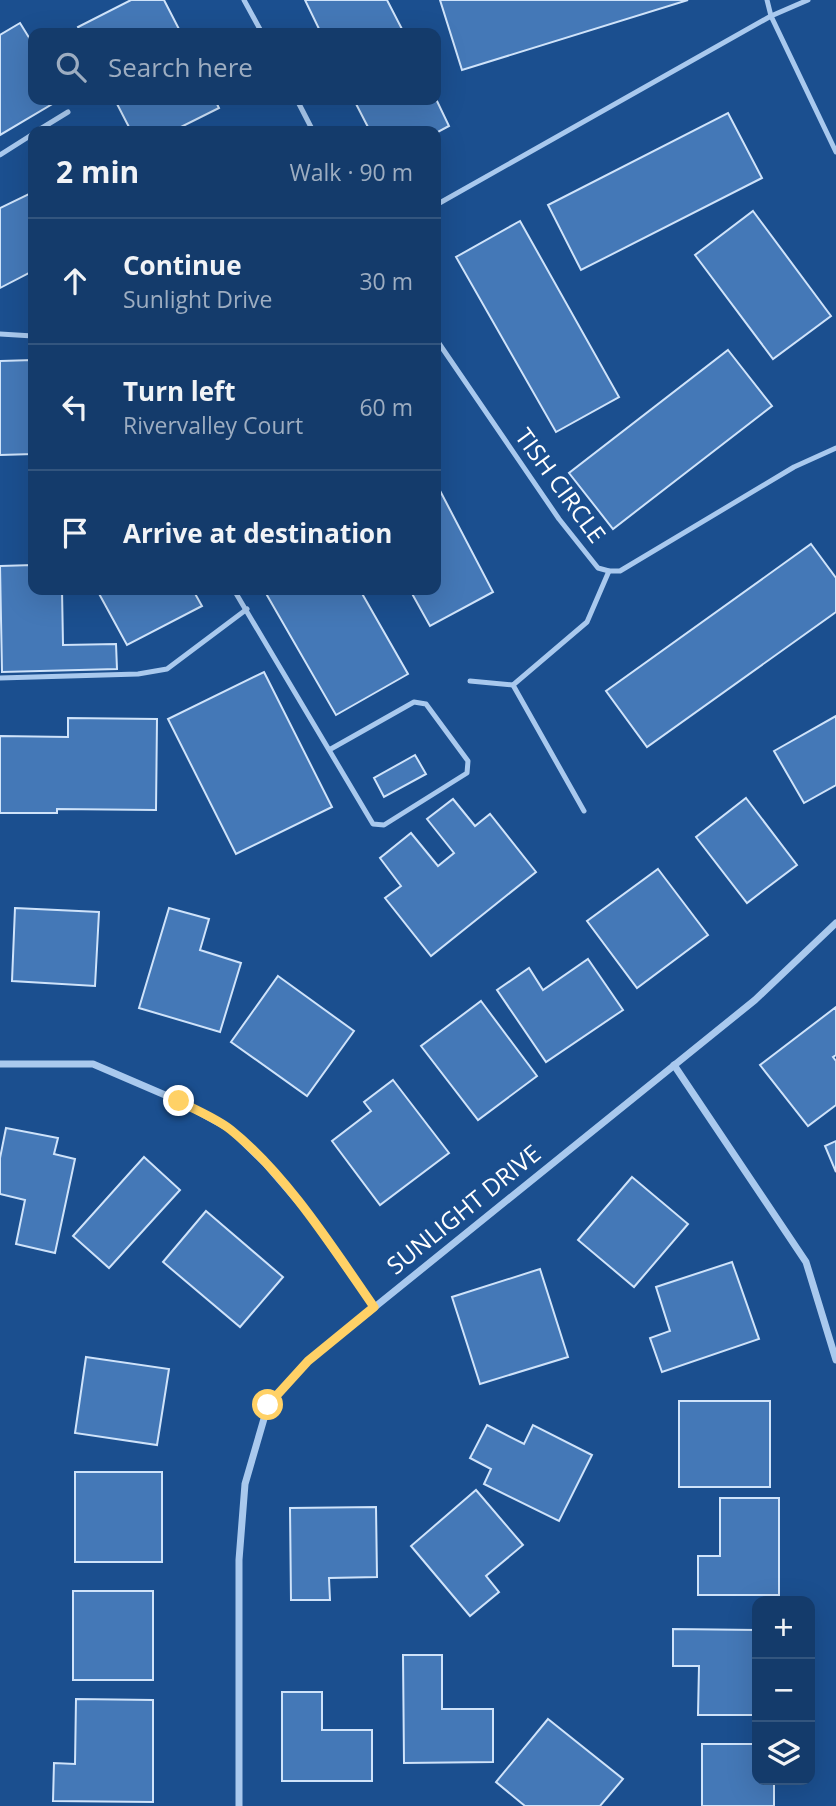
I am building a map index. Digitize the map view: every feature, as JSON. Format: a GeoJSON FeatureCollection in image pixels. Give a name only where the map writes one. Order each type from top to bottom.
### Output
{"type":"FeatureCollection","features":[{"type":"Feature","properties":{"kind":"street","name":"SUNLIGHT DRIVE"},"geometry":{"type":"LineString","coordinates":[[239,1806],[239,1560],[245,1484],[268,1405],[308,1361],[755,1000],[836,923]]}},
{"type":"Feature","properties":{"kind":"street"},"geometry":{"type":"LineString","coordinates":[[0,1064],[93,1064],[179,1101],[230,1129],[265,1163],[308,1213],[374,1307]]}},
{"type":"Feature","properties":{"kind":"street"},"geometry":{"type":"LineString","coordinates":[[674,1065],[806,1262],[836,1360]]}},
{"type":"Feature","properties":{"kind":"lane"},"geometry":{"type":"LineString","coordinates":[[244,0],[259,28]]}},
{"type":"Feature","properties":{"kind":"lane"},"geometry":{"type":"LineString","coordinates":[[767,0],[771,16],[836,152]]}},
{"type":"Feature","properties":{"kind":"lane"},"geometry":{"type":"LineString","coordinates":[[441,202],[771,16],[808,0]]}},
{"type":"Feature","properties":{"kind":"lane"},"geometry":{"type":"LineString","coordinates":[[299,105],[310,126]]}},
{"type":"Feature","properties":{"kind":"lane"},"geometry":{"type":"LineString","coordinates":[[46,126],[68,112]]}},
{"type":"Feature","properties":{"kind":"lane"},"geometry":{"type":"LineString","coordinates":[[0,155],[28,137]]}},
{"type":"Feature","properties":{"kind":"lane"},"geometry":{"type":"LineString","coordinates":[[0,334],[28,336]]}},
{"type":"Feature","properties":{"kind":"lane","name":"TISH CIRCLE"},"geometry":{"type":"LineString","coordinates":[[441,346],[559,519],[598,568],[609,572],[620,572],[794,467],[836,448]]}},
{"type":"Feature","properties":{"kind":"lane"},"geometry":{"type":"LineString","coordinates":[[470,681],[513,685],[587,622],[609,572]]}},
{"type":"Feature","properties":{"kind":"lane"},"geometry":{"type":"LineString","coordinates":[[237,595],[373,824],[384,825],[467,773],[468,761],[426,704],[414,702],[330,750]]}},
{"type":"Feature","properties":{"kind":"lane"},"geometry":{"type":"LineString","coordinates":[[0,678],[138,674],[167,668],[247,609]]}},
{"type":"Feature","properties":{"kind":"lane"},"geometry":{"type":"LineString","coordinates":[[513,685],[584,811]]}},
{"type":"Feature","properties":{"kind":"building"},"geometry":{"type":"Polygon","coordinates":[[[131,0],[164,0],[178,28],[78,28],[131,0]]]}},
{"type":"Feature","properties":{"kind":"building"},"geometry":{"type":"Polygon","coordinates":[[[305,0],[387,0],[401,28],[319,28],[305,0]]]}},
{"type":"Feature","properties":{"kind":"building"},"geometry":{"type":"Polygon","coordinates":[[[440,0],[688,0],[462,70],[440,0]]]}},
{"type":"Feature","properties":{"kind":"building"},"geometry":{"type":"Polygon","coordinates":[[[20,23],[28,36],[28,105],[51,105],[0,135],[0,35],[20,23]]]}},
{"type":"Feature","properties":{"kind":"building"},"geometry":{"type":"Polygon","coordinates":[[[118,105],[218,105],[219,108],[183,126],[128,126],[118,105]]]}},
{"type":"Feature","properties":{"kind":"building"},"geometry":{"type":"Polygon","coordinates":[[[357,105],[439,105],[449,126],[441,130],[441,126],[367,126],[357,105]]]}},
{"type":"Feature","properties":{"kind":"building"},"geometry":{"type":"Polygon","coordinates":[[[728,113],[762,178],[581,270],[548,205],[728,113]]]}},
{"type":"Feature","properties":{"kind":"building"},"geometry":{"type":"Polygon","coordinates":[[[28,194],[28,274],[0,288],[0,208],[28,194]]]}},
{"type":"Feature","properties":{"kind":"building"},"geometry":{"type":"Polygon","coordinates":[[[753,211],[831,316],[773,359],[695,255],[753,211]]]}},
{"type":"Feature","properties":{"kind":"building"},"geometry":{"type":"Polygon","coordinates":[[[520,221],[619,397],[556,432],[456,257],[520,221]]]}},
{"type":"Feature","properties":{"kind":"building"},"geometry":{"type":"Polygon","coordinates":[[[728,350],[772,406],[613,529],[569,473],[728,350]]]}},
{"type":"Feature","properties":{"kind":"building"},"geometry":{"type":"Polygon","coordinates":[[[28,360],[28,454],[0,455],[0,361],[28,360]]]}},
{"type":"Feature","properties":{"kind":"building"},"geometry":{"type":"Polygon","coordinates":[[[441,493],[493,592],[430,626],[413,595],[441,595],[441,493]]]}},
{"type":"Feature","properties":{"kind":"building"},"geometry":{"type":"Polygon","coordinates":[[[811,544],[836,578],[836,612],[647,747],[606,691],[811,544]]]}},
{"type":"Feature","properties":{"kind":"building"},"geometry":{"type":"Polygon","coordinates":[[[28,565],[28,595],[62,595],[63,645],[116,644],[117,669],[2,672],[0,566],[28,565]]]}},
{"type":"Feature","properties":{"kind":"building"},"geometry":{"type":"Polygon","coordinates":[[[100,595],[196,595],[202,606],[127,645],[100,595]]]}},
{"type":"Feature","properties":{"kind":"building"},"geometry":{"type":"Polygon","coordinates":[[[267,595],[363,595],[408,674],[336,715],[267,595]]]}},
{"type":"Feature","properties":{"kind":"building"},"geometry":{"type":"Polygon","coordinates":[[[264,672],[332,807],[236,854],[168,719],[264,672]]]}},
{"type":"Feature","properties":{"kind":"building"},"geometry":{"type":"Polygon","coordinates":[[[836,716],[836,785],[804,803],[774,751],[836,716]]]}},
{"type":"Feature","properties":{"kind":"building"},"geometry":{"type":"Polygon","coordinates":[[[68,718],[157,719],[156,810],[57,809],[57,813],[0,813],[0,736],[68,737],[68,718]]]}},
{"type":"Feature","properties":{"kind":"building"},"geometry":{"type":"Polygon","coordinates":[[[415,755],[426,774],[384,797],[374,778],[415,755]]]}},
{"type":"Feature","properties":{"kind":"building"},"geometry":{"type":"Polygon","coordinates":[[[746,798],[797,865],[747,903],[696,837],[746,798]]]}},
{"type":"Feature","properties":{"kind":"building"},"geometry":{"type":"Polygon","coordinates":[[[453,799],[475,826],[490,814],[536,872],[431,956],[385,898],[401,886],[380,858],[411,833],[438,866],[454,853],[427,819],[453,799]]]}},
{"type":"Feature","properties":{"kind":"building"},"geometry":{"type":"Polygon","coordinates":[[[658,869],[708,935],[637,988],[587,921],[658,869]]]}},
{"type":"Feature","properties":{"kind":"building"},"geometry":{"type":"Polygon","coordinates":[[[15,908],[99,912],[95,986],[12,981],[15,908]]]}},
{"type":"Feature","properties":{"kind":"building"},"geometry":{"type":"Polygon","coordinates":[[[169,908],[209,919],[200,950],[241,963],[220,1032],[139,1008],[169,908]]]}},
{"type":"Feature","properties":{"kind":"building"},"geometry":{"type":"Polygon","coordinates":[[[588,959],[623,1010],[546,1062],[497,990],[529,968],[543,990],[588,959]]]}},
{"type":"Feature","properties":{"kind":"building"},"geometry":{"type":"Polygon","coordinates":[[[278,976],[354,1031],[307,1096],[231,1042],[278,976]]]}},
{"type":"Feature","properties":{"kind":"building"},"geometry":{"type":"Polygon","coordinates":[[[481,1001],[537,1076],[478,1120],[421,1046],[481,1001]]]}},
{"type":"Feature","properties":{"kind":"building"},"geometry":{"type":"Polygon","coordinates":[[[836,1007],[836,1055],[833,1057],[836,1061],[836,1105],[808,1126],[760,1065],[836,1007]]]}},
{"type":"Feature","properties":{"kind":"building"},"geometry":{"type":"Polygon","coordinates":[[[393,1080],[449,1153],[380,1205],[332,1141],[371,1111],[364,1102],[393,1080]]]}},
{"type":"Feature","properties":{"kind":"building"},"geometry":{"type":"Polygon","coordinates":[[[6,1128],[58,1138],[54,1154],[75,1159],[55,1253],[16,1244],[25,1200],[0,1194],[0,1158],[6,1128]]]}},
{"type":"Feature","properties":{"kind":"building"},"geometry":{"type":"Polygon","coordinates":[[[836,1141],[836,1172],[825,1146],[836,1141]]]}},
{"type":"Feature","properties":{"kind":"building"},"geometry":{"type":"Polygon","coordinates":[[[144,1157],[180,1190],[109,1268],[73,1236],[144,1157]]]}},
{"type":"Feature","properties":{"kind":"building"},"geometry":{"type":"Polygon","coordinates":[[[632,1177],[688,1224],[634,1287],[578,1240],[632,1177]]]}},
{"type":"Feature","properties":{"kind":"building"},"geometry":{"type":"Polygon","coordinates":[[[206,1211],[283,1277],[240,1327],[163,1262],[206,1211]]]}},
{"type":"Feature","properties":{"kind":"building"},"geometry":{"type":"Polygon","coordinates":[[[732,1262],[759,1339],[662,1372],[650,1338],[670,1331],[656,1287],[732,1262]]]}},
{"type":"Feature","properties":{"kind":"building"},"geometry":{"type":"Polygon","coordinates":[[[540,1269],[568,1357],[480,1384],[452,1297],[540,1269]]]}},
{"type":"Feature","properties":{"kind":"building"},"geometry":{"type":"Polygon","coordinates":[[[86,1357],[169,1369],[157,1445],[75,1433],[86,1357]]]}},
{"type":"Feature","properties":{"kind":"building"},"geometry":{"type":"Polygon","coordinates":[[[679,1401],[770,1401],[770,1487],[679,1487],[679,1401]]]}},
{"type":"Feature","properties":{"kind":"building"},"geometry":{"type":"Polygon","coordinates":[[[487,1425],[524,1444],[533,1425],[592,1455],[559,1521],[484,1484],[491,1469],[470,1458],[487,1425]]]}},
{"type":"Feature","properties":{"kind":"building"},"geometry":{"type":"Polygon","coordinates":[[[75,1472],[162,1472],[162,1562],[75,1562],[75,1472]]]}},
{"type":"Feature","properties":{"kind":"building"},"geometry":{"type":"Polygon","coordinates":[[[476,1490],[523,1545],[486,1576],[499,1592],[470,1616],[411,1546],[476,1490]]]}},
{"type":"Feature","properties":{"kind":"building"},"geometry":{"type":"Polygon","coordinates":[[[720,1498],[779,1498],[779,1595],[698,1595],[698,1556],[720,1556],[720,1498]]]}},
{"type":"Feature","properties":{"kind":"building"},"geometry":{"type":"Polygon","coordinates":[[[376,1507],[377,1577],[329,1578],[330,1600],[291,1600],[290,1508],[376,1507]]]}},
{"type":"Feature","properties":{"kind":"building"},"geometry":{"type":"Polygon","coordinates":[[[73,1591],[153,1591],[153,1680],[73,1680],[73,1591]]]}},
{"type":"Feature","properties":{"kind":"building"},"geometry":{"type":"Polygon","coordinates":[[[673,1629],[752,1630],[752,1715],[698,1715],[699,1666],[673,1666],[673,1629]]]}},
{"type":"Feature","properties":{"kind":"building"},"geometry":{"type":"Polygon","coordinates":[[[403,1655],[442,1655],[442,1709],[493,1709],[493,1762],[404,1763],[403,1655]]]}},
{"type":"Feature","properties":{"kind":"building"},"geometry":{"type":"Polygon","coordinates":[[[282,1692],[322,1692],[322,1730],[372,1730],[372,1781],[282,1781],[282,1692]]]}},
{"type":"Feature","properties":{"kind":"building"},"geometry":{"type":"Polygon","coordinates":[[[76,1699],[153,1700],[153,1802],[53,1801],[54,1763],[75,1764],[76,1699]]]}},
{"type":"Feature","properties":{"kind":"building"},"geometry":{"type":"Polygon","coordinates":[[[548,1719],[623,1779],[600,1806],[525,1806],[496,1782],[548,1719]]]}},
{"type":"Feature","properties":{"kind":"building"},"geometry":{"type":"Polygon","coordinates":[[[702,1744],[752,1744],[752,1785],[774,1785],[774,1806],[702,1806],[702,1744]]]}},
{"type":"Feature","properties":{"kind":"route"},"geometry":{"type":"LineString","coordinates":[[179,1101],[230,1129],[265,1163],[308,1213],[374,1307],[308,1361],[268,1405]]}}]}
